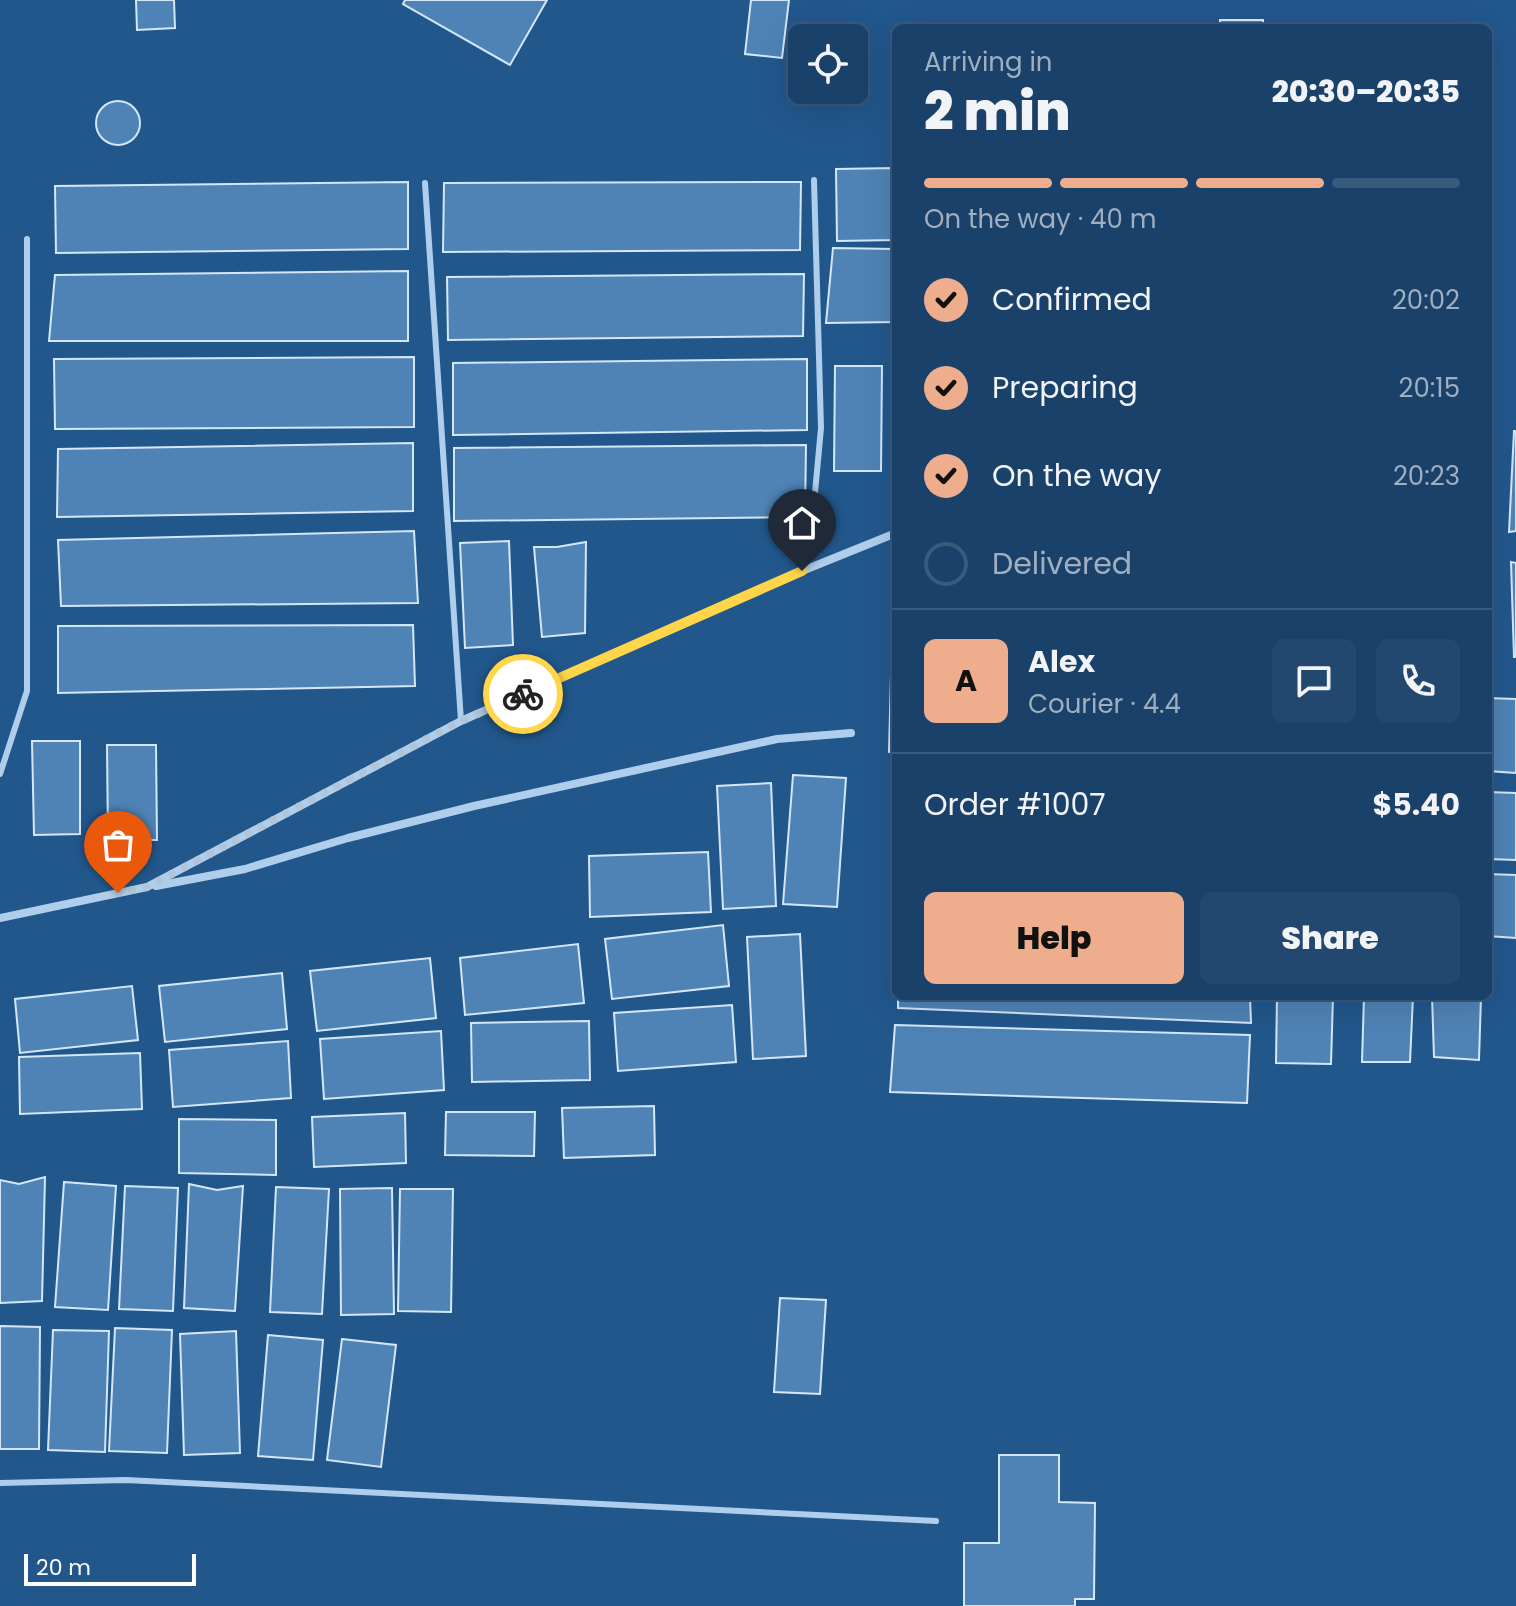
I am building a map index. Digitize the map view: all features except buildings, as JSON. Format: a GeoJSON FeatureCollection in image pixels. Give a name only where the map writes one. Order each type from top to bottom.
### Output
{"type":"FeatureCollection","features":[{"type":"Feature","properties":{"kind":"street"},"geometry":{"type":"LineString","coordinates":[[147,887],[461,721],[892,535]]}},
{"type":"Feature","properties":{"kind":"street"},"geometry":{"type":"LineString","coordinates":[[0,918],[245,869],[348,838],[474,806],[777,739],[851,733]]}},
{"type":"Feature","properties":{"kind":"lane"},"geometry":{"type":"LineString","coordinates":[[802,571],[811,536],[821,428],[814,180]]}},
{"type":"Feature","properties":{"kind":"lane"},"geometry":{"type":"LineString","coordinates":[[425,183],[461,721]]}},
{"type":"Feature","properties":{"kind":"lane"},"geometry":{"type":"LineString","coordinates":[[0,774],[27,691],[27,239]]}},
{"type":"Feature","properties":{"kind":"lane"},"geometry":{"type":"LineString","coordinates":[[0,1483],[126,1480],[936,1521]]}},
{"type":"Feature","properties":{"kind":"way so far"},"geometry":{"type":"LineString","coordinates":[[118,893],[147,887],[461,721],[523,694]]}},
{"type":"Feature","properties":{"kind":"route"},"geometry":{"type":"LineString","coordinates":[[523,694],[802,571]]}}]}
